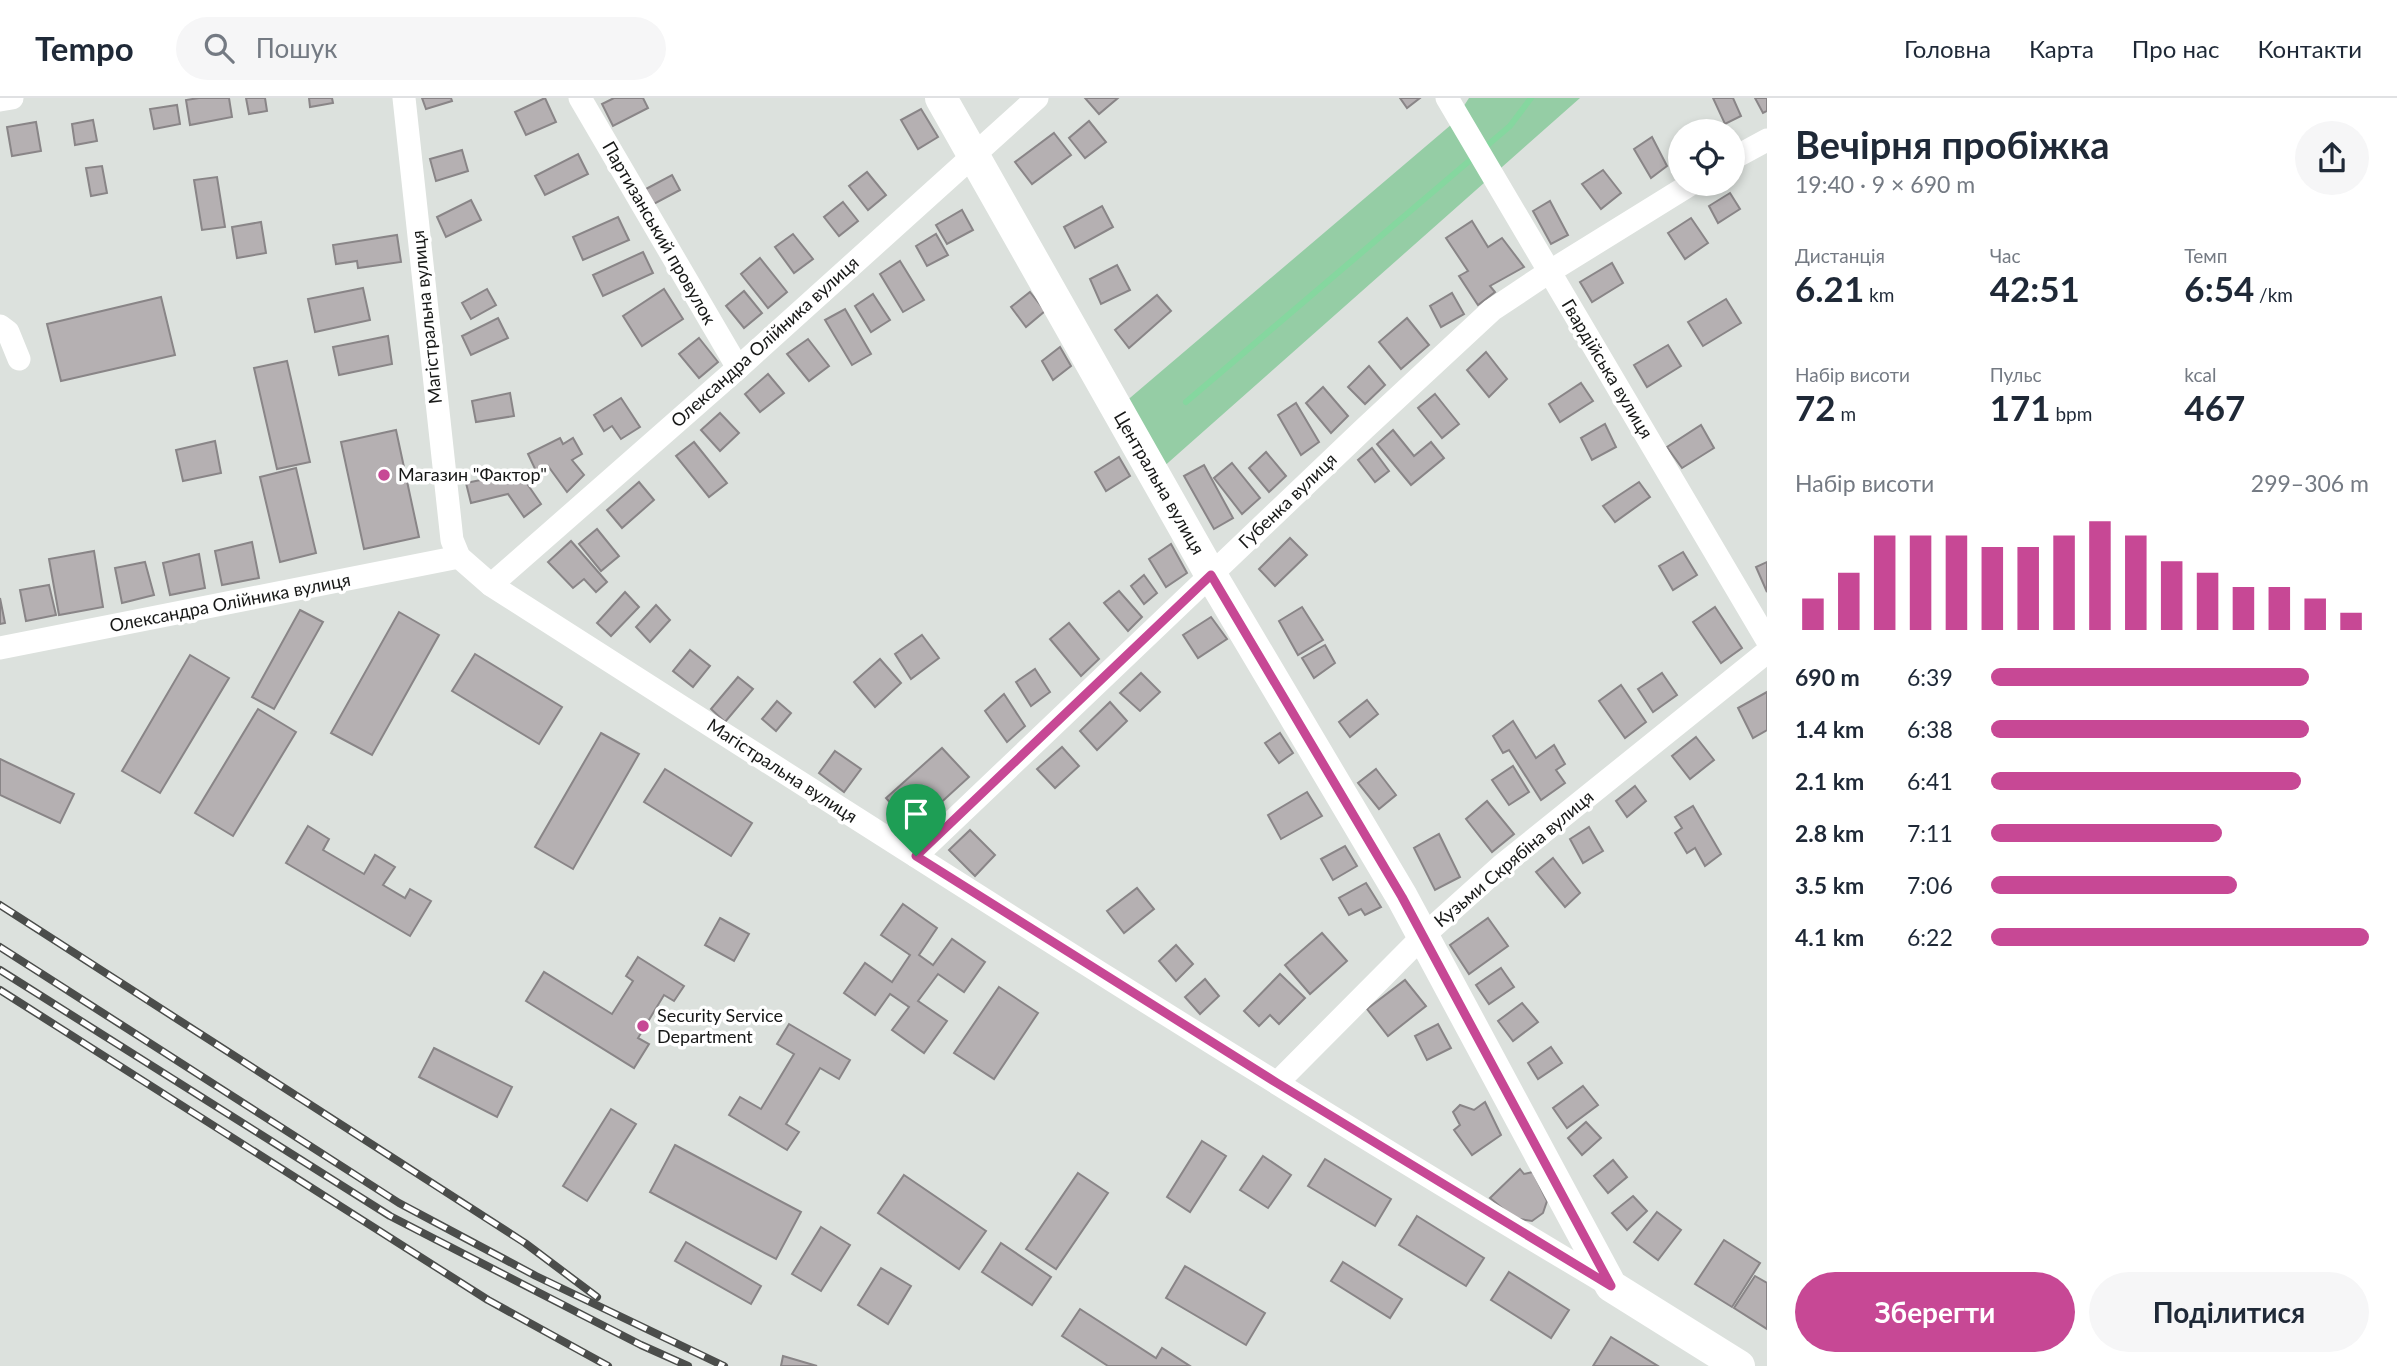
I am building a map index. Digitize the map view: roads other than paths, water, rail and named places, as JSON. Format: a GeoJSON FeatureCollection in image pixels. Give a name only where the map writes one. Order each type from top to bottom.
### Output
{"type":"FeatureCollection","features":[{"type":"Feature","properties":{"kind":"main road","name":"Центральна вулиця"},"geometry":{"type":"LineString","coordinates":[[941,98],[1211,575],[1402,897],[1611,1286],[1739,1366]]}},
{"type":"Feature","properties":{"kind":"street"},"geometry":{"type":"LineString","coordinates":[[0,100],[12,98]]}},
{"type":"Feature","properties":{"kind":"street","name":"Магістральна вулиця"},"geometry":{"type":"LineString","coordinates":[[404,98],[452,540],[459,557],[491,585],[916,856],[1277,1083],[1611,1286]]}},
{"type":"Feature","properties":{"kind":"street","name":"Партизанський провулок"},"geometry":{"type":"LineString","coordinates":[[580,98],[738,368]]}},
{"type":"Feature","properties":{"kind":"street","name":"Олександра Олійника вулиця"},"geometry":{"type":"LineString","coordinates":[[491,585],[738,368],[1037,98]]}},
{"type":"Feature","properties":{"kind":"street","name":"Гвардійська вулиця"},"geometry":{"type":"LineString","coordinates":[[1447,98],[1767,640]]}},
{"type":"Feature","properties":{"kind":"street"},"geometry":{"type":"LineString","coordinates":[[1745,152],[1767,140]]}},
{"type":"Feature","properties":{"kind":"street","name":"Губенка вулиця"},"geometry":{"type":"LineString","coordinates":[[916,856],[1492,310],[1672,196]]}},
{"type":"Feature","properties":{"kind":"street"},"geometry":{"type":"LineString","coordinates":[[0,326],[8,332],[19,359]]}},
{"type":"Feature","properties":{"kind":"street","name":"Олександра Олійника вулиця"},"geometry":{"type":"LineString","coordinates":[[0,648],[459,557]]}},
{"type":"Feature","properties":{"kind":"street","name":"Кузьми Скрябіна вулиця"},"geometry":{"type":"LineString","coordinates":[[1277,1083],[1422,937],[1500,866],[1767,652]]}},
{"type":"Feature","properties":{"kind":"waterway"},"geometry":{"type":"LineString","coordinates":[[1483,149],[1510,126],[1531,98]]}},
{"type":"Feature","properties":{"kind":"waterway"},"geometry":{"type":"LineString","coordinates":[[1186,402],[1475,156]]}},
{"type":"Feature","properties":{"kind":"railway"},"geometry":{"type":"LineString","coordinates":[[0,905],[525,1243],[597,1297]]}},
{"type":"Feature","properties":{"kind":"railway"},"geometry":{"type":"LineString","coordinates":[[0,947],[399,1203],[536,1276],[724,1366]]}},
{"type":"Feature","properties":{"kind":"railway"},"geometry":{"type":"LineString","coordinates":[[0,970],[390,1216],[641,1345],[688,1366]]}},
{"type":"Feature","properties":{"kind":"railway"},"geometry":{"type":"LineString","coordinates":[[0,990],[488,1300],[608,1366]]}},
{"type":"Feature","properties":{"kind":"place","name":"Магазин \"Фактор\""},"geometry":{"type":"Point","coordinates":[384,475]}},
{"type":"Feature","properties":{"kind":"place","name":"Security Service Department"},"geometry":{"type":"Point","coordinates":[643,1026]}}]}
